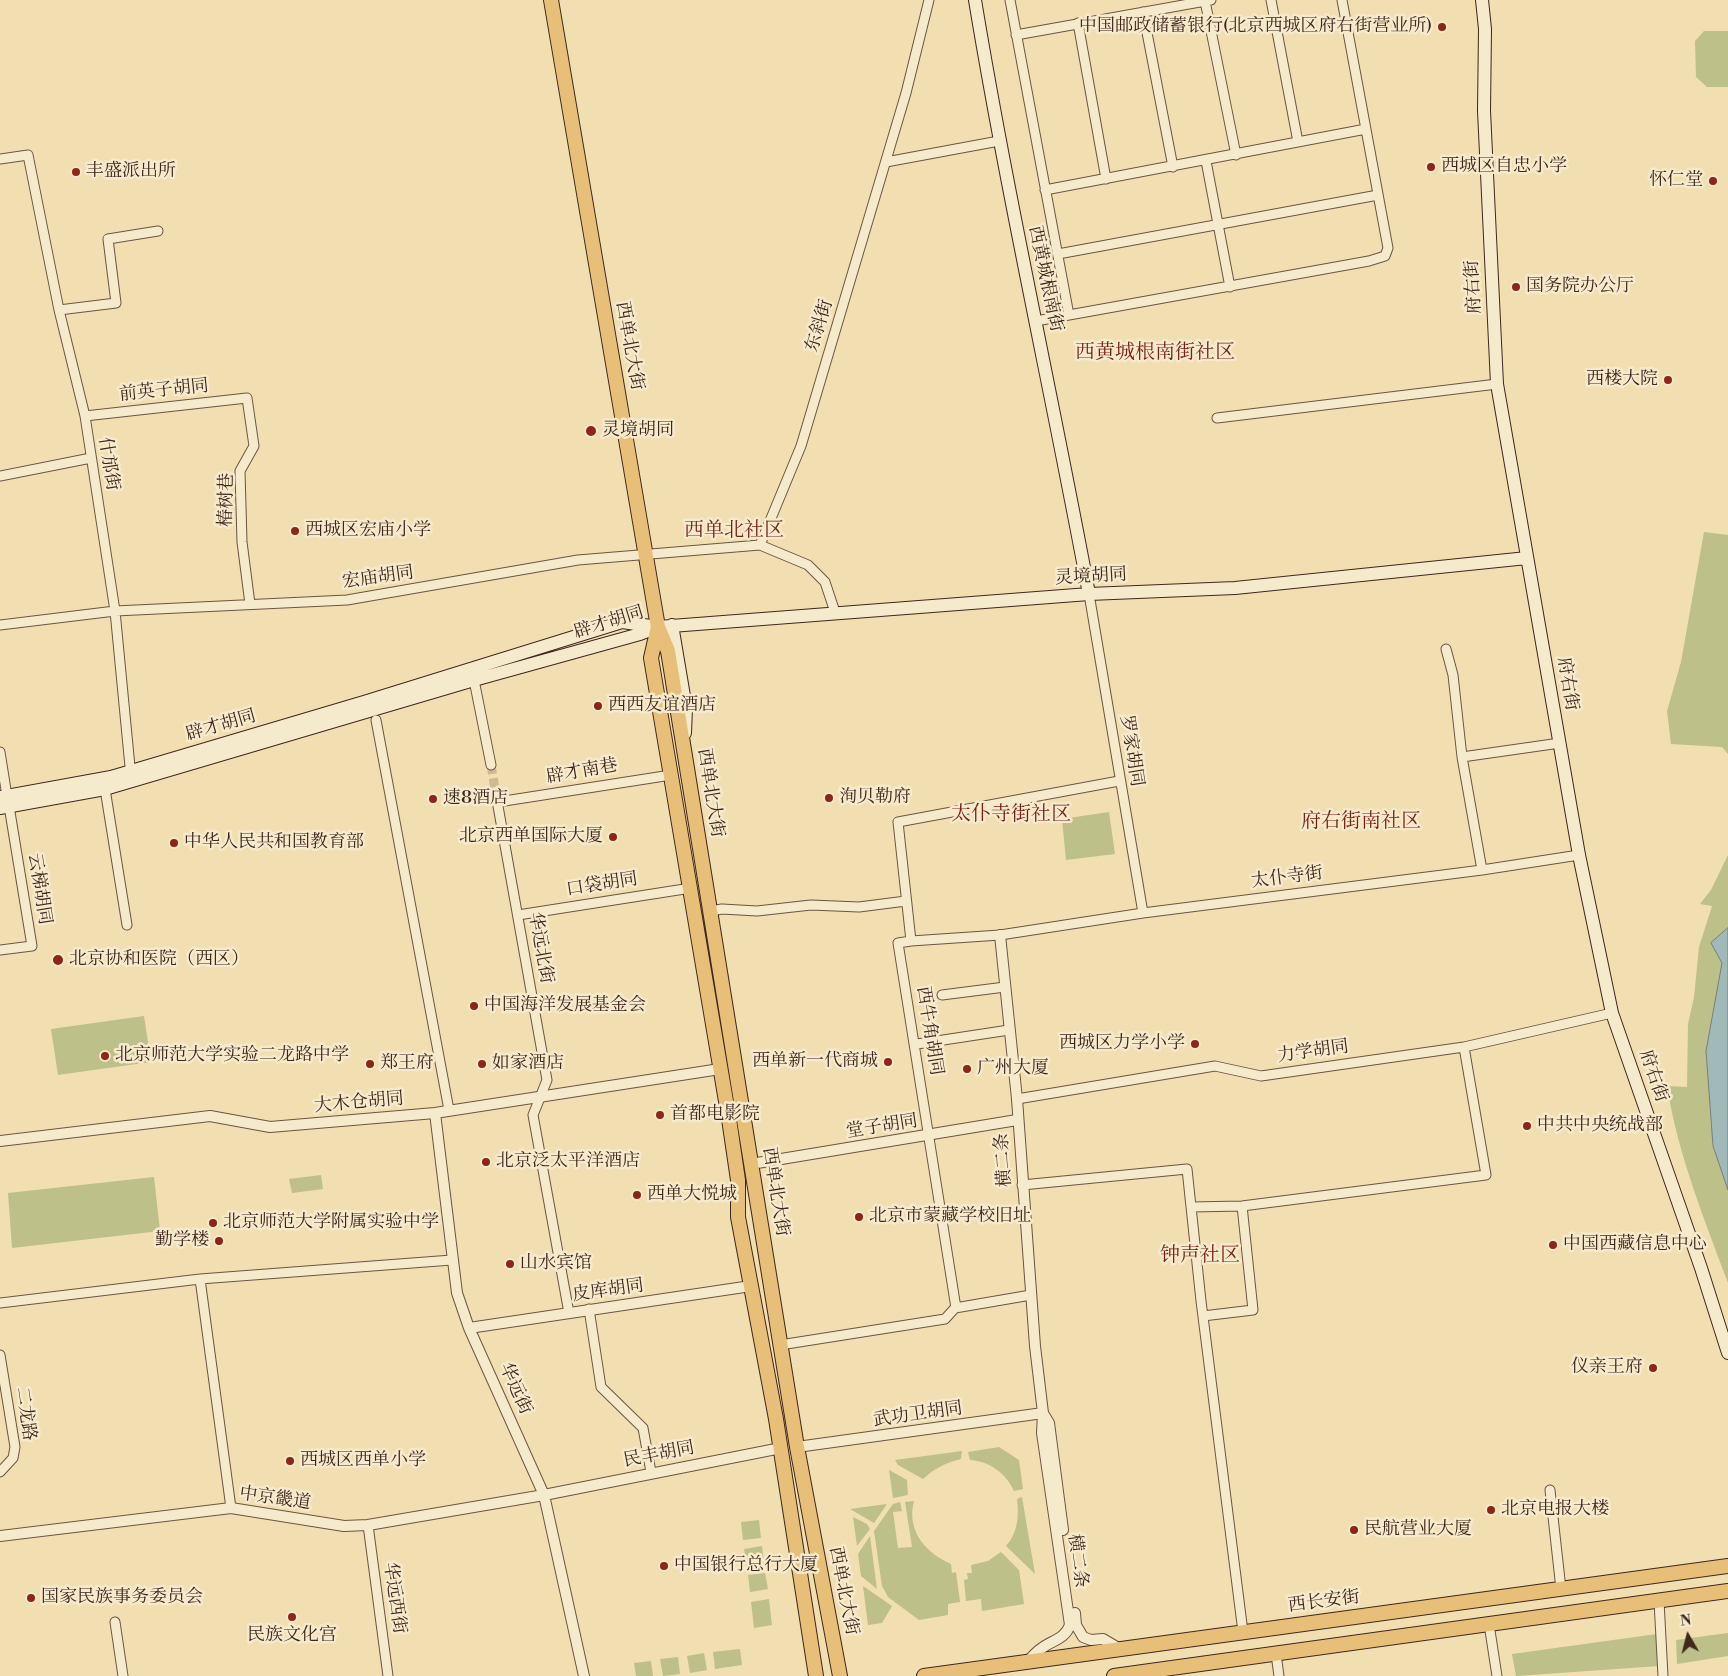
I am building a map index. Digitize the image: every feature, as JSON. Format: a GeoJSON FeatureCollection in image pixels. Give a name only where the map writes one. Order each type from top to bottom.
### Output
{"type":"FeatureCollection","features":[{"type":"Feature","properties":{"kind":"main road","name":"西单北大街"},"geometry":{"type":"LineString","coordinates":[[551,0],[658,627],[668,651],[797,1447],[840,1676]]}},
{"type":"Feature","properties":{"kind":"main road","name":"西黄城根南街"},"geometry":{"type":"LineString","coordinates":[[975,0],[998,141],[1090,594]]}},
{"type":"Feature","properties":{"kind":"main road","name":"府右街"},"geometry":{"type":"LineString","coordinates":[[1482,0],[1485,29],[1485,130],[1497,384],[1527,558],[1540,621],[1579,855],[1612,1013],[1701,1268],[1728,1353]]}},
{"type":"Feature","properties":{"kind":"main road","name":"灵境胡同"},"geometry":{"type":"LineString","coordinates":[[658,627],[1090,594],[1235,588],[1527,558]]}},
{"type":"Feature","properties":{"kind":"main road","name":"辟才胡同"},"geometry":{"type":"LineString","coordinates":[[4,802],[105,789],[131,776],[622,622],[658,627]]}},
{"type":"Feature","properties":{"kind":"main road"},"geometry":{"type":"LineString","coordinates":[[672,625],[686,708],[685,758]]}},
{"type":"Feature","properties":{"kind":"main road","name":"西单北大街"},"geometry":{"type":"LineString","coordinates":[[658,627],[651,658],[691,888],[738,1180],[738,1217],[781,1448],[816,1676]]}},
{"type":"Feature","properties":{"kind":"main road","name":"辟才胡同"},"geometry":{"type":"LineString","coordinates":[[4,802],[131,776],[640,634],[658,627]]}},
{"type":"Feature","properties":{"kind":"main road","name":"西长安街"},"geometry":{"type":"LineString","coordinates":[[924,1676],[1728,1566]]}},
{"type":"Feature","properties":{"kind":"main road"},"geometry":{"type":"LineString","coordinates":[[1114,1676],[1728,1591]]}},
{"type":"Feature","properties":{"kind":"street","name":"东斜街"},"geometry":{"type":"LineString","coordinates":[[760,545],[801,446],[906,93],[929,0]]}},
{"type":"Feature","properties":{"kind":"street"},"geometry":{"type":"LineString","coordinates":[[1010,0],[1070,315]]}},
{"type":"Feature","properties":{"kind":"street"},"geometry":{"type":"LineString","coordinates":[[1271,0],[1298,142]]}},
{"type":"Feature","properties":{"kind":"street"},"geometry":{"type":"LineString","coordinates":[[1036,321],[1230,287],[1369,261],[1385,256],[1388,248],[1342,0]]}},
{"type":"Feature","properties":{"kind":"street"},"geometry":{"type":"LineString","coordinates":[[1016,35],[1208,1],[1236,155]]}},
{"type":"Feature","properties":{"kind":"street"},"geometry":{"type":"LineString","coordinates":[[1143,12],[1173,167]]}},
{"type":"Feature","properties":{"kind":"street"},"geometry":{"type":"LineString","coordinates":[[1078,23],[1106,179]]}},
{"type":"Feature","properties":{"kind":"street"},"geometry":{"type":"LineString","coordinates":[[1045,190],[1206,161],[1366,128]]}},
{"type":"Feature","properties":{"kind":"street"},"geometry":{"type":"LineString","coordinates":[[886,162],[998,141]]}},
{"type":"Feature","properties":{"kind":"street","name":"什邡街"},"geometry":{"type":"LineString","coordinates":[[0,159],[28,155],[59,310],[85,416],[114,611],[131,776]]}},
{"type":"Feature","properties":{"kind":"street"},"geometry":{"type":"LineString","coordinates":[[1206,161],[1230,287]]}},
{"type":"Feature","properties":{"kind":"street"},"geometry":{"type":"LineString","coordinates":[[1058,254],[1378,195]]}},
{"type":"Feature","properties":{"kind":"street"},"geometry":{"type":"LineString","coordinates":[[59,310],[116,303],[108,239],[158,231]]}},
{"type":"Feature","properties":{"kind":"street"},"geometry":{"type":"LineString","coordinates":[[1217,418],[1497,384]]}},
{"type":"Feature","properties":{"kind":"street","name":"前英子胡同"},"geometry":{"type":"LineString","coordinates":[[85,416],[247,398]]}},
{"type":"Feature","properties":{"kind":"street","name":"椿树巷"},"geometry":{"type":"LineString","coordinates":[[247,398],[254,446],[240,471],[242,542],[250,604]]}},
{"type":"Feature","properties":{"kind":"street"},"geometry":{"type":"LineString","coordinates":[[0,476],[91,458]]}},
{"type":"Feature","properties":{"kind":"street"},"geometry":{"type":"LineString","coordinates":[[645,554],[760,545],[808,565],[825,582],[835,612]]}},
{"type":"Feature","properties":{"kind":"street","name":"宏庙胡同"},"geometry":{"type":"LineString","coordinates":[[0,625],[114,611],[347,600],[578,560],[645,554]]}},
{"type":"Feature","properties":{"kind":"street","name":"罗家胡同"},"geometry":{"type":"LineString","coordinates":[[1090,594],[1119,781],[1143,914]]}},
{"type":"Feature","properties":{"kind":"street"},"geometry":{"type":"LineString","coordinates":[[1446,649],[1452,675],[1462,757],[1482,870]]}},
{"type":"Feature","properties":{"kind":"street"},"geometry":{"type":"LineString","coordinates":[[474,680],[490,765]]}},
{"type":"Feature","properties":{"kind":"street"},"geometry":{"type":"LineString","coordinates":[[376,720],[449,1110]]}},
{"type":"Feature","properties":{"kind":"street"},"geometry":{"type":"LineString","coordinates":[[1462,757],[1560,743]]}},
{"type":"Feature","properties":{"kind":"street"},"geometry":{"type":"LineString","coordinates":[[0,752],[4,802]]}},
{"type":"Feature","properties":{"kind":"street","name":"辟才南巷"},"geometry":{"type":"LineString","coordinates":[[497,798],[671,774]]}},
{"type":"Feature","properties":{"kind":"street"},"geometry":{"type":"LineString","coordinates":[[911,941],[898,822],[1119,781]]}},
{"type":"Feature","properties":{"kind":"street"},"geometry":{"type":"LineString","coordinates":[[105,789],[127,925]]}},
{"type":"Feature","properties":{"kind":"street","name":"华远北街"},"geometry":{"type":"LineString","coordinates":[[497,798],[547,1080],[533,1115],[569,1313]]}},
{"type":"Feature","properties":{"kind":"street","name":"云梯胡同"},"geometry":{"type":"LineString","coordinates":[[0,950],[32,946],[4,802]]}},
{"type":"Feature","properties":{"kind":"street","name":"太仆寺街"},"geometry":{"type":"LineString","coordinates":[[911,941],[1000,935],[1143,914],[1482,870],[1579,855]]}},
{"type":"Feature","properties":{"kind":"street","name":"口袋胡同"},"geometry":{"type":"LineString","coordinates":[[518,915],[691,888]]}},
{"type":"Feature","properties":{"kind":"street"},"geometry":{"type":"LineString","coordinates":[[710,911],[722,909],[758,911],[811,905],[859,907],[906,901]]}},
{"type":"Feature","properties":{"kind":"street","name":"横二条"},"geometry":{"type":"LineString","coordinates":[[1000,935],[1017,1099],[1031,1295],[1043,1413],[1042,1433],[1070,1625],[1068,1633],[1055,1642],[1043,1647],[1027,1662]]}},
{"type":"Feature","properties":{"kind":"street","name":"西牛角胡同"},"geometry":{"type":"LineString","coordinates":[[911,941],[898,943],[930,1136]]}},
{"type":"Feature","properties":{"kind":"street"},"geometry":{"type":"LineString","coordinates":[[942,995],[1005,987]]}},
{"type":"Feature","properties":{"kind":"street","name":"力学胡同"},"geometry":{"type":"LineString","coordinates":[[1017,1099],[1215,1066],[1261,1076],[1464,1047],[1612,1013]]}},
{"type":"Feature","properties":{"kind":"street"},"geometry":{"type":"LineString","coordinates":[[917,1044],[1009,1030]]}},
{"type":"Feature","properties":{"kind":"street"},"geometry":{"type":"LineString","coordinates":[[1191,1207],[1242,1206],[1486,1175],[1464,1047]]}},
{"type":"Feature","properties":{"kind":"street","name":"大木仓胡同"},"geometry":{"type":"LineString","coordinates":[[0,1142],[210,1116],[270,1127],[435,1113],[720,1069]]}},
{"type":"Feature","properties":{"kind":"street","name":"华远街"},"geometry":{"type":"LineString","coordinates":[[435,1113],[457,1293],[469,1328],[544,1495],[584,1676]]}},
{"type":"Feature","properties":{"kind":"street","name":"堂子胡同"},"geometry":{"type":"LineString","coordinates":[[751,1164],[930,1136],[1017,1120]]}},
{"type":"Feature","properties":{"kind":"street"},"geometry":{"type":"LineString","coordinates":[[930,1136],[956,1308]]}},
{"type":"Feature","properties":{"kind":"street"},"geometry":{"type":"LineString","coordinates":[[1022,1186],[1187,1169],[1203,1316],[1243,1632]]}},
{"type":"Feature","properties":{"kind":"street"},"geometry":{"type":"LineString","coordinates":[[1203,1316],[1253,1310],[1242,1206]]}},
{"type":"Feature","properties":{"kind":"street"},"geometry":{"type":"LineString","coordinates":[[0,1303],[200,1279],[452,1260]]}},
{"type":"Feature","properties":{"kind":"street"},"geometry":{"type":"LineString","coordinates":[[200,1279],[231,1508]]}},
{"type":"Feature","properties":{"kind":"street","name":"皮库胡同"},"geometry":{"type":"LineString","coordinates":[[469,1328],[751,1286]]}},
{"type":"Feature","properties":{"kind":"street"},"geometry":{"type":"LineString","coordinates":[[780,1345],[944,1320],[956,1308],[1031,1295]]}},
{"type":"Feature","properties":{"kind":"street"},"geometry":{"type":"LineString","coordinates":[[589,1309],[601,1387],[643,1428],[651,1472]]}},
{"type":"Feature","properties":{"kind":"street","name":"二龙路"},"geometry":{"type":"LineString","coordinates":[[0,1355],[15,1447],[13,1458],[0,1472]]}},
{"type":"Feature","properties":{"kind":"street","name":"横二条"},"geometry":{"type":"LineString","coordinates":[[1043,1413],[1049,1423],[1076,1625],[1082,1637],[1091,1640],[1103,1639],[1120,1650]]}},
{"type":"Feature","properties":{"kind":"street","name":"武功卫胡同"},"geometry":{"type":"LineString","coordinates":[[797,1447],[1043,1413]]}},
{"type":"Feature","properties":{"kind":"street","name":"民丰胡同"},"geometry":{"type":"LineString","coordinates":[[544,1495],[651,1472],[781,1448]]}},
{"type":"Feature","properties":{"kind":"street"},"geometry":{"type":"LineString","coordinates":[[1550,1490],[1561,1589]]}},
{"type":"Feature","properties":{"kind":"street","name":"中京畿道"},"geometry":{"type":"LineString","coordinates":[[0,1536],[231,1508],[344,1526],[368,1525],[544,1495]]}},
{"type":"Feature","properties":{"kind":"street","name":"华远西街"},"geometry":{"type":"LineString","coordinates":[[368,1525],[388,1676]]}},
{"type":"Feature","properties":{"kind":"street"},"geometry":{"type":"LineString","coordinates":[[1659,1601],[1663,1676]]}},
{"type":"Feature","properties":{"kind":"street"},"geometry":{"type":"LineString","coordinates":[[115,1622],[123,1676]]}},
{"type":"Feature","properties":{"kind":"street"},"geometry":{"type":"LineString","coordinates":[[1489,1624],[1497,1676]]}},
{"type":"Feature","properties":{"kind":"street"},"geometry":{"type":"LineString","coordinates":[[1276,1654],[1279,1676]]}},
{"type":"Feature","properties":{"kind":"green space"},"geometry":{"type":"Polygon","coordinates":[[[1704,31],[1728,31],[1728,87],[1707,87],[1696,77],[1695,41],[1704,31]]]}},
{"type":"Feature","properties":{"kind":"green space"},"geometry":{"type":"Polygon","coordinates":[[[1704,532],[1728,535],[1728,754],[1722,747],[1671,744],[1667,711],[1681,662],[1704,532]]]}},
{"type":"Feature","properties":{"kind":"green space"},"geometry":{"type":"Polygon","coordinates":[[[1109,812],[1115,854],[1066,860],[1062,819],[1109,812]]]}},
{"type":"Feature","properties":{"kind":"green space"},"geometry":{"type":"Polygon","coordinates":[[[1728,855],[1728,1283],[1685,1162],[1667,1086],[1687,1087],[1688,1024],[1694,997],[1699,947],[1712,906],[1700,904],[1711,890],[1728,855]]]}},
{"type":"Feature","properties":{"kind":"green space"},"geometry":{"type":"Polygon","coordinates":[[[144,1016],[151,1062],[58,1075],[51,1029],[144,1016]]]}},
{"type":"Feature","properties":{"kind":"green space"},"geometry":{"type":"Polygon","coordinates":[[[321,1175],[323,1189],[292,1193],[289,1179],[321,1175]]]}},
{"type":"Feature","properties":{"kind":"green space"},"geometry":{"type":"Polygon","coordinates":[[[154,1177],[160,1231],[12,1248],[8,1193],[154,1177]]]}},
{"type":"Feature","properties":{"kind":"green space"},"geometry":{"type":"Polygon","coordinates":[[[999,1447],[1019,1460],[1023,1489],[1014,1491],[996,1469],[984,1463],[970,1460],[968,1452],[999,1447]]]}},
{"type":"Feature","properties":{"kind":"green space"},"geometry":{"type":"Polygon","coordinates":[[[962,1451],[961,1459],[940,1466],[923,1479],[898,1465],[895,1460],[962,1451]]]}},
{"type":"Feature","properties":{"kind":"green space"},"geometry":{"type":"Polygon","coordinates":[[[889,1470],[907,1480],[908,1495],[893,1498],[889,1470]]]}},
{"type":"Feature","properties":{"kind":"green space"},"geometry":{"type":"Polygon","coordinates":[[[1022,1497],[1035,1574],[1006,1546],[1017,1524],[1017,1499],[1022,1497]]]}},
{"type":"Feature","properties":{"kind":"green space"},"geometry":{"type":"Polygon","coordinates":[[[914,1501],[913,1522],[920,1540],[934,1554],[951,1564],[952,1573],[956,1572],[960,1602],[948,1604],[948,1615],[919,1620],[888,1597],[882,1586],[874,1531],[893,1504],[900,1502],[902,1511],[893,1512],[898,1548],[912,1547],[905,1502],[914,1501]]]}},
{"type":"Feature","properties":{"kind":"green space"},"geometry":{"type":"Polygon","coordinates":[[[887,1504],[874,1523],[850,1509],[887,1504]]]}},
{"type":"Feature","properties":{"kind":"green space"},"geometry":{"type":"Polygon","coordinates":[[[853,1517],[867,1524],[870,1529],[857,1546],[853,1517]]]}},
{"type":"Feature","properties":{"kind":"green space"},"geometry":{"type":"Polygon","coordinates":[[[759,1520],[761,1538],[743,1540],[741,1522],[759,1520]]]}},
{"type":"Feature","properties":{"kind":"green space"},"geometry":{"type":"Polygon","coordinates":[[[870,1536],[877,1589],[861,1576],[858,1554],[870,1536]]]}},
{"type":"Feature","properties":{"kind":"green space"},"geometry":{"type":"Polygon","coordinates":[[[762,1546],[764,1563],[747,1566],[744,1549],[762,1546]]]}},
{"type":"Feature","properties":{"kind":"green space"},"geometry":{"type":"Polygon","coordinates":[[[1001,1552],[1019,1570],[1024,1604],[982,1611],[981,1599],[966,1601],[964,1580],[968,1579],[967,1573],[972,1573],[971,1565],[988,1561],[1001,1552]]]}},
{"type":"Feature","properties":{"kind":"green space"},"geometry":{"type":"Polygon","coordinates":[[[765,1573],[768,1589],[750,1592],[748,1575],[765,1573]]]}},
{"type":"Feature","properties":{"kind":"green space"},"geometry":{"type":"Polygon","coordinates":[[[863,1586],[892,1606],[882,1623],[868,1625],[863,1586]]]}},
{"type":"Feature","properties":{"kind":"green space"},"geometry":{"type":"Polygon","coordinates":[[[769,1599],[772,1625],[754,1628],[751,1602],[769,1599]]]}},
{"type":"Feature","properties":{"kind":"green space"},"geometry":{"type":"Polygon","coordinates":[[[1728,1633],[1728,1656],[1677,1664],[1676,1640],[1728,1633]]]}},
{"type":"Feature","properties":{"kind":"green space"},"geometry":{"type":"Polygon","coordinates":[[[1657,1634],[1660,1666],[1516,1676],[1512,1654],[1657,1634]]]}},
{"type":"Feature","properties":{"kind":"green space"},"geometry":{"type":"Polygon","coordinates":[[[740,1649],[742,1665],[715,1669],[713,1652],[740,1649]]]}},
{"type":"Feature","properties":{"kind":"green space"},"geometry":{"type":"Polygon","coordinates":[[[704,1653],[707,1670],[690,1673],[687,1656],[704,1653]]]}},
{"type":"Feature","properties":{"kind":"green space"},"geometry":{"type":"Polygon","coordinates":[[[678,1657],[680,1674],[663,1676],[660,1659],[678,1657]]]}},
{"type":"Feature","properties":{"kind":"green space"},"geometry":{"type":"Polygon","coordinates":[[[651,1661],[653,1676],[636,1676],[634,1663],[651,1661]]]}},
{"type":"Feature","properties":{"kind":"water"},"geometry":{"type":"Polygon","coordinates":[[[1728,928],[1728,1190],[1713,1146],[1706,1051],[1722,963],[1711,943],[1728,928]]]}},
{"type":"Feature","properties":{"kind":"tunnel"},"geometry":{"type":"LineString","coordinates":[[491,765],[496,795]]}},
{"type":"Feature","properties":{"kind":"place","name":"中国邮政储蓄银行(北京西城区府右街营业所)"},"geometry":{"type":"Point","coordinates":[1442,27]}},
{"type":"Feature","properties":{"kind":"place","name":"西城区自忠小学"},"geometry":{"type":"Point","coordinates":[1431,167]}},
{"type":"Feature","properties":{"kind":"place","name":"丰盛派出所"},"geometry":{"type":"Point","coordinates":[76,172]}},
{"type":"Feature","properties":{"kind":"place","name":"怀仁堂"},"geometry":{"type":"Point","coordinates":[1713,181]}},
{"type":"Feature","properties":{"kind":"place","name":"国务院办公厅"},"geometry":{"type":"Point","coordinates":[1516,287]}},
{"type":"Feature","properties":{"kind":"place","name":"西楼大院"},"geometry":{"type":"Point","coordinates":[1668,380]}},
{"type":"Feature","properties":{"kind":"place","name":"灵境胡同"},"geometry":{"type":"Point","coordinates":[591,431]}},
{"type":"Feature","properties":{"kind":"place","name":"西城区宏庙小学"},"geometry":{"type":"Point","coordinates":[295,531]}},
{"type":"Feature","properties":{"kind":"place","name":"西西友谊酒店"},"geometry":{"type":"Point","coordinates":[598,706]}},
{"type":"Feature","properties":{"kind":"place","name":"洵贝勒府"},"geometry":{"type":"Point","coordinates":[829,798]}},
{"type":"Feature","properties":{"kind":"place","name":"速8酒店"},"geometry":{"type":"Point","coordinates":[433,799]}},
{"type":"Feature","properties":{"kind":"place","name":"北京西单国际大厦"},"geometry":{"type":"Point","coordinates":[613,837]}},
{"type":"Feature","properties":{"kind":"place","name":"中华人民共和国教育部"},"geometry":{"type":"Point","coordinates":[174,843]}},
{"type":"Feature","properties":{"kind":"place","name":"北京协和医院（西区）"},"geometry":{"type":"Point","coordinates":[58,960]}},
{"type":"Feature","properties":{"kind":"place","name":"中国海洋发展基金会"},"geometry":{"type":"Point","coordinates":[474,1006]}},
{"type":"Feature","properties":{"kind":"place","name":"西城区力学小学"},"geometry":{"type":"Point","coordinates":[1195,1044]}},
{"type":"Feature","properties":{"kind":"place","name":"北京师范大学实验二龙路中学"},"geometry":{"type":"Point","coordinates":[105,1056]}},
{"type":"Feature","properties":{"kind":"place","name":"西单新一代商城"},"geometry":{"type":"Point","coordinates":[888,1062]}},
{"type":"Feature","properties":{"kind":"place","name":"郑王府"},"geometry":{"type":"Point","coordinates":[370,1064]}},
{"type":"Feature","properties":{"kind":"place","name":"如家酒店"},"geometry":{"type":"Point","coordinates":[482,1064]}},
{"type":"Feature","properties":{"kind":"place","name":"广州大厦"},"geometry":{"type":"Point","coordinates":[967,1069]}},
{"type":"Feature","properties":{"kind":"place","name":"首都电影院"},"geometry":{"type":"Point","coordinates":[660,1115]}},
{"type":"Feature","properties":{"kind":"place","name":"中共中央统战部"},"geometry":{"type":"Point","coordinates":[1527,1126]}},
{"type":"Feature","properties":{"kind":"place","name":"北京泛太平洋酒店"},"geometry":{"type":"Point","coordinates":[486,1162]}},
{"type":"Feature","properties":{"kind":"place","name":"西单大悦城"},"geometry":{"type":"Point","coordinates":[637,1195]}},
{"type":"Feature","properties":{"kind":"place","name":"北京市蒙藏学校旧址"},"geometry":{"type":"Point","coordinates":[859,1217]}},
{"type":"Feature","properties":{"kind":"place","name":"北京师范大学附属实验中学"},"geometry":{"type":"Point","coordinates":[213,1223]}},
{"type":"Feature","properties":{"kind":"place","name":"勤学楼"},"geometry":{"type":"Point","coordinates":[219,1241]}},
{"type":"Feature","properties":{"kind":"place","name":"中国西藏信息中心"},"geometry":{"type":"Point","coordinates":[1553,1245]}},
{"type":"Feature","properties":{"kind":"place","name":"山水宾馆"},"geometry":{"type":"Point","coordinates":[510,1264]}},
{"type":"Feature","properties":{"kind":"place","name":"仪亲王府"},"geometry":{"type":"Point","coordinates":[1653,1368]}},
{"type":"Feature","properties":{"kind":"place","name":"西城区西单小学"},"geometry":{"type":"Point","coordinates":[290,1461]}},
{"type":"Feature","properties":{"kind":"place","name":"北京电报大楼"},"geometry":{"type":"Point","coordinates":[1491,1510]}},
{"type":"Feature","properties":{"kind":"place","name":"民航营业大厦"},"geometry":{"type":"Point","coordinates":[1354,1530]}},
{"type":"Feature","properties":{"kind":"place","name":"中国银行总行大厦"},"geometry":{"type":"Point","coordinates":[664,1566]}},
{"type":"Feature","properties":{"kind":"place","name":"国家民族事务委员会"},"geometry":{"type":"Point","coordinates":[31,1598]}},
{"type":"Feature","properties":{"kind":"place","name":"民族文化宫"},"geometry":{"type":"Point","coordinates":[292,1617]}},
{"type":"Feature","properties":{"kind":"district","name":"西黄城根南街社区"},"geometry":{"type":"Point","coordinates":[1155,353]}},
{"type":"Feature","properties":{"kind":"district","name":"西单北社区"},"geometry":{"type":"Point","coordinates":[734,531]}},
{"type":"Feature","properties":{"kind":"district","name":"太仆寺街社区"},"geometry":{"type":"Point","coordinates":[1011,815]}},
{"type":"Feature","properties":{"kind":"district","name":"府右街南社区"},"geometry":{"type":"Point","coordinates":[1361,822]}},
{"type":"Feature","properties":{"kind":"district","name":"钟声社区"},"geometry":{"type":"Point","coordinates":[1200,1256]}}]}
